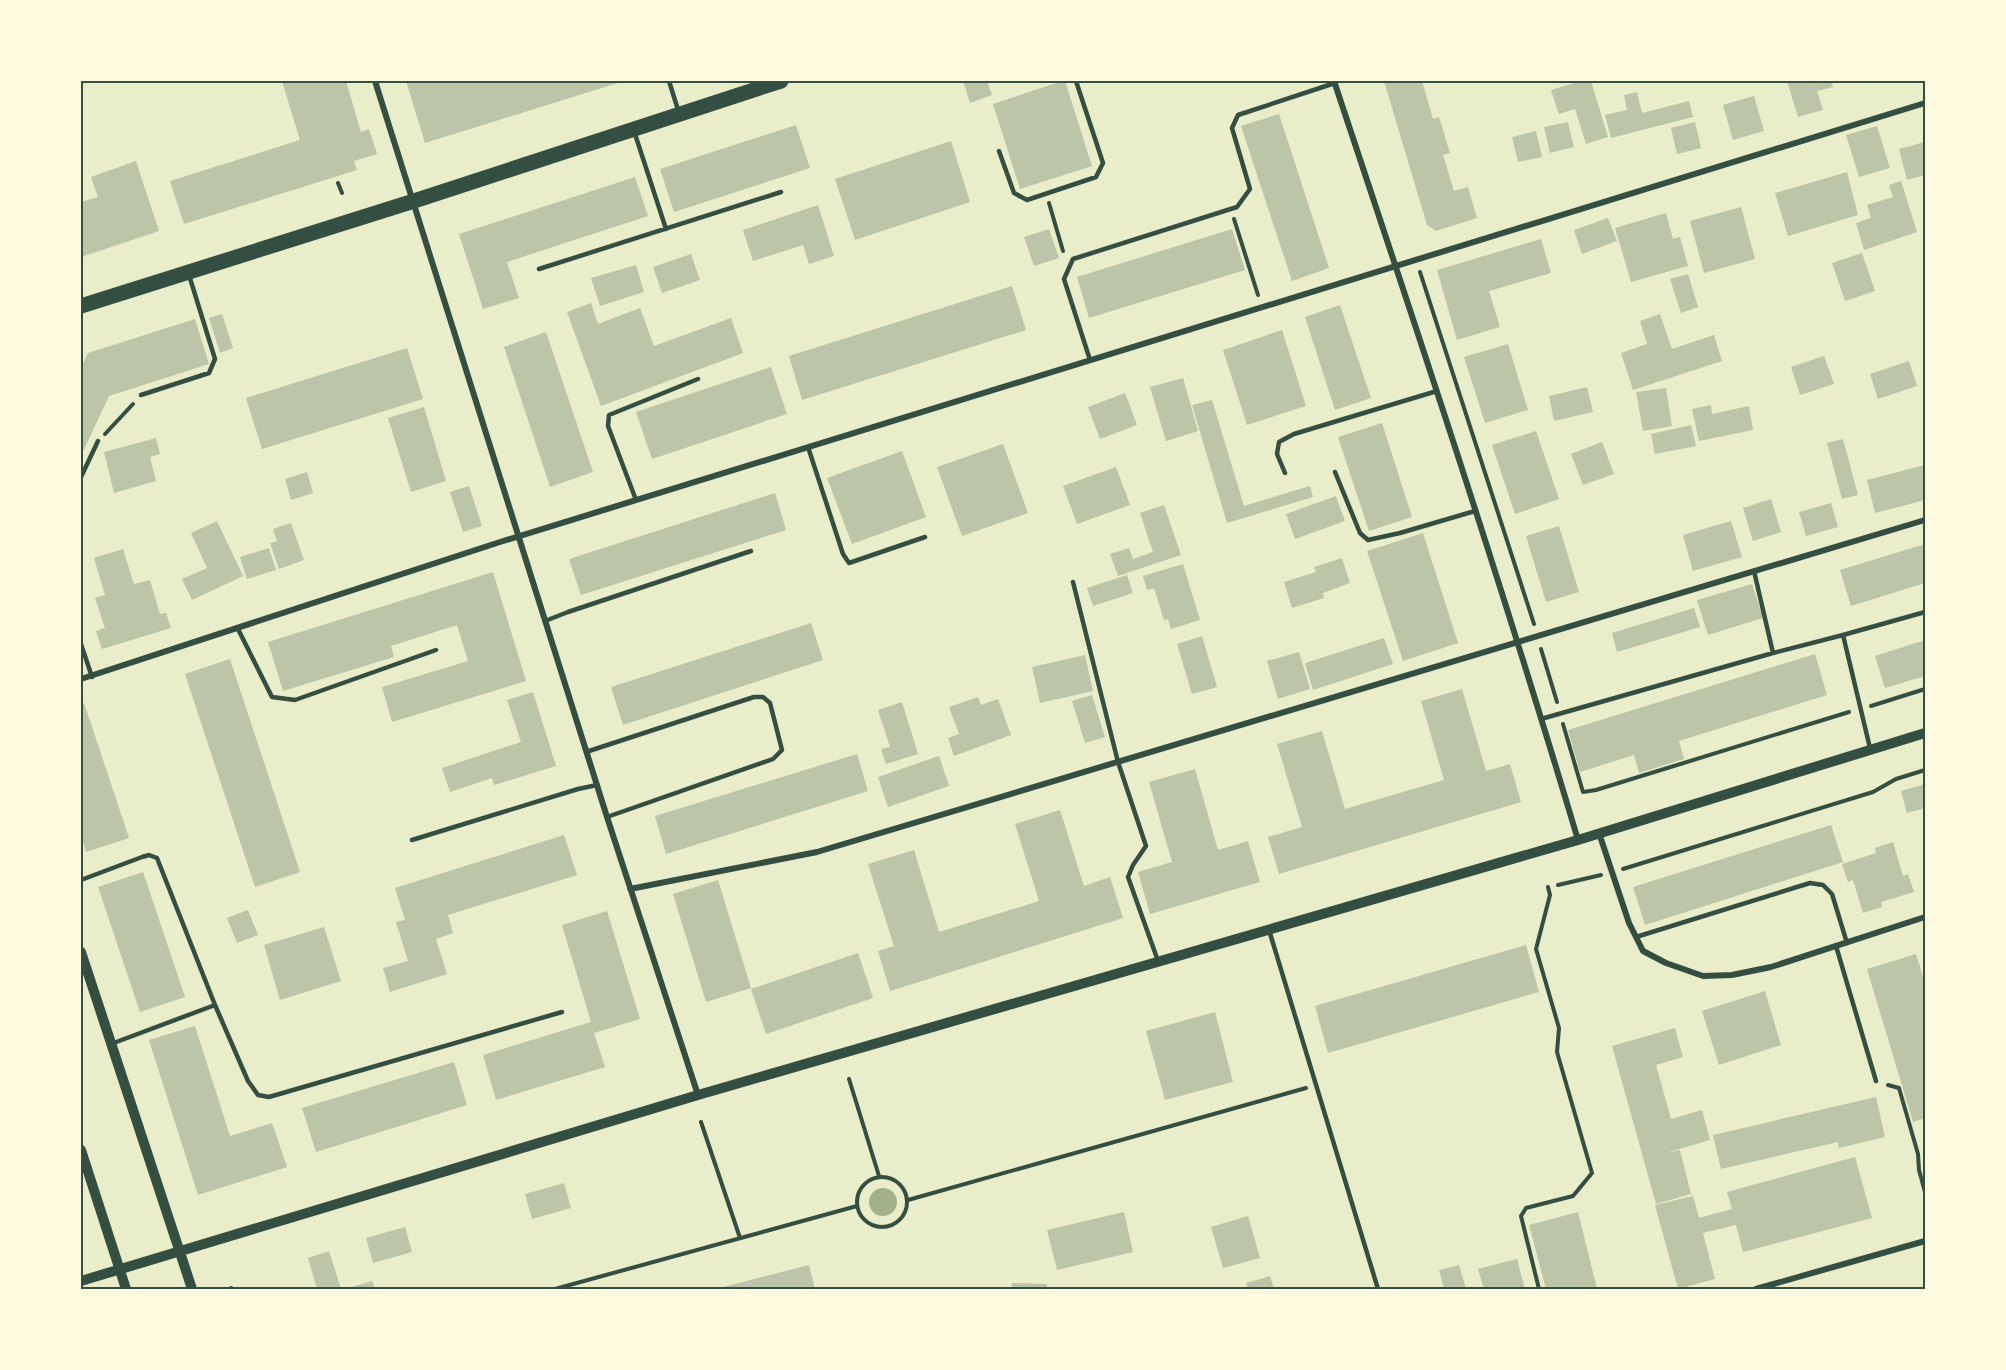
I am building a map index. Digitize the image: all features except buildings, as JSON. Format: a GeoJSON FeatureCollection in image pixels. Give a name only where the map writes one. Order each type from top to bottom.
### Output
{"type":"FeatureCollection","features":[{"type":"Feature","properties":{"kind":"main road"},"geometry":{"type":"LineString","coordinates":[[81,306],[414,201],[763,84],[781,81]]}},
{"type":"Feature","properties":{"kind":"street"},"geometry":{"type":"LineString","coordinates":[[375,81],[586,752],[698,1095]]}},
{"type":"Feature","properties":{"kind":"street"},"geometry":{"type":"LineString","coordinates":[[1334,82],[1518,642],[1578,840]]}},
{"type":"Feature","properties":{"kind":"street"},"geometry":{"type":"LineString","coordinates":[[81,680],[636,500],[1925,103]]}},
{"type":"Feature","properties":{"kind":"street"},"geometry":{"type":"LineString","coordinates":[[630,890],[817,852],[1925,520]]}},
{"type":"Feature","properties":{"kind":"street"},"geometry":{"type":"LineString","coordinates":[[81,1281],[698,1095],[1578,840],[1925,733]]}},
{"type":"Feature","properties":{"kind":"street"},"geometry":{"type":"LineString","coordinates":[[1599,833],[1629,923],[1643,951],[1666,963],[1703,976],[1732,975],[1771,967],[1925,917]]}},
{"type":"Feature","properties":{"kind":"street"},"geometry":{"type":"LineString","coordinates":[[81,952],[192,1289]]}},
{"type":"Feature","properties":{"kind":"street"},"geometry":{"type":"LineString","coordinates":[[81,1150],[126,1289]]}},
{"type":"Feature","properties":{"kind":"street"},"geometry":{"type":"LineString","coordinates":[[1756,1289],[1925,1241]]}},
{"type":"Feature","properties":{"kind":"lane"},"geometry":{"type":"LineString","coordinates":[[669,81],[679,114]]}},
{"type":"Feature","properties":{"kind":"lane"},"geometry":{"type":"LineString","coordinates":[[999,151],[1014,193],[1027,200],[1096,177],[1103,163],[1076,81]]}},
{"type":"Feature","properties":{"kind":"lane"},"geometry":{"type":"LineString","coordinates":[[1090,360],[1064,279],[1073,259],[1237,207],[1250,189],[1232,128],[1238,115],[1334,82]]}},
{"type":"Feature","properties":{"kind":"lane"},"geometry":{"type":"LineString","coordinates":[[634,129],[666,229]]}},
{"type":"Feature","properties":{"kind":"lane"},"geometry":{"type":"LineString","coordinates":[[539,269],[781,192]]}},
{"type":"Feature","properties":{"kind":"lane"},"geometry":{"type":"LineString","coordinates":[[141,395],[209,373],[215,359],[188,272]]}},
{"type":"Feature","properties":{"kind":"lane"},"geometry":{"type":"LineString","coordinates":[[636,500],[608,426],[609,415],[698,379]]}},
{"type":"Feature","properties":{"kind":"lane"},"geometry":{"type":"LineString","coordinates":[[1285,473],[1277,454],[1278,442],[1294,434],[1437,391]]}},
{"type":"Feature","properties":{"kind":"lane"},"geometry":{"type":"LineString","coordinates":[[81,477],[98,441]]}},
{"type":"Feature","properties":{"kind":"lane"},"geometry":{"type":"LineString","coordinates":[[808,447],[843,555],[849,563],[925,537]]}},
{"type":"Feature","properties":{"kind":"lane"},"geometry":{"type":"LineString","coordinates":[[1335,472],[1360,533],[1368,540],[1475,511]]}},
{"type":"Feature","properties":{"kind":"lane"},"geometry":{"type":"LineString","coordinates":[[545,621],[751,551]]}},
{"type":"Feature","properties":{"kind":"lane"},"geometry":{"type":"LineString","coordinates":[[1754,571],[1773,653]]}},
{"type":"Feature","properties":{"kind":"lane"},"geometry":{"type":"LineString","coordinates":[[1073,582],[1118,762],[1146,846],[1128,877],[1158,961]]}},
{"type":"Feature","properties":{"kind":"lane"},"geometry":{"type":"LineString","coordinates":[[1541,719],[1925,612]]}},
{"type":"Feature","properties":{"kind":"lane"},"geometry":{"type":"LineString","coordinates":[[238,628],[272,697],[295,700],[436,650]]}},
{"type":"Feature","properties":{"kind":"lane"},"geometry":{"type":"LineString","coordinates":[[1843,635],[1871,749]]}},
{"type":"Feature","properties":{"kind":"lane"},"geometry":{"type":"LineString","coordinates":[[81,644],[92,677]]}},
{"type":"Feature","properties":{"kind":"lane"},"geometry":{"type":"LineString","coordinates":[[586,752],[754,697],[763,697],[770,703],[782,750],[773,759],[607,817]]}},
{"type":"Feature","properties":{"kind":"lane"},"geometry":{"type":"LineString","coordinates":[[412,840],[597,785]]}},
{"type":"Feature","properties":{"kind":"lane"},"geometry":{"type":"LineString","coordinates":[[81,880],[142,856],[149,855],[157,858],[215,1005],[248,1081],[258,1095],[269,1097],[562,1012]]}},
{"type":"Feature","properties":{"kind":"lane"},"geometry":{"type":"LineString","coordinates":[[1636,937],[1810,883],[1823,885],[1832,894],[1847,943]]}},
{"type":"Feature","properties":{"kind":"lane"},"geometry":{"type":"LineString","coordinates":[[1269,929],[1378,1289]]}},
{"type":"Feature","properties":{"kind":"lane"},"geometry":{"type":"LineString","coordinates":[[1836,946],[1876,1081]]}},
{"type":"Feature","properties":{"kind":"lane"},"geometry":{"type":"LineString","coordinates":[[111,1044],[215,1005]]}},
{"type":"Feature","properties":{"kind":"path"},"geometry":{"type":"LineString","coordinates":[[338,183],[342,193]]}},
{"type":"Feature","properties":{"kind":"path"},"geometry":{"type":"LineString","coordinates":[[1046,194],[1064,253]]}},
{"type":"Feature","properties":{"kind":"path"},"geometry":{"type":"LineString","coordinates":[[1231,209],[1262,307]]}},
{"type":"Feature","properties":{"kind":"path"},"geometry":{"type":"LineString","coordinates":[[1416,260],[1538,636],[1583,792],[1596,790],[1925,689]]}},
{"type":"Feature","properties":{"kind":"path"},"geometry":{"type":"LineString","coordinates":[[98,441],[141,395]]}},
{"type":"Feature","properties":{"kind":"path"},"geometry":{"type":"LineString","coordinates":[[1558,885],[1612,872],[1873,792],[1896,778],[1925,770]]}},
{"type":"Feature","properties":{"kind":"path"},"geometry":{"type":"LineString","coordinates":[[1539,1289],[1521,1216],[1526,1208],[1573,1196],[1592,1173],[1557,1052],[1559,1028],[1536,949],[1550,895],[1548,887]]}},
{"type":"Feature","properties":{"kind":"path"},"geometry":{"type":"LineString","coordinates":[[849,1079],[879,1176]]}},
{"type":"Feature","properties":{"kind":"path"},"geometry":{"type":"LineString","coordinates":[[1876,1081],[1899,1088],[1918,1154],[1919,1170],[1925,1192]]}},
{"type":"Feature","properties":{"kind":"path"},"geometry":{"type":"LineString","coordinates":[[908,1200],[1316,1086]]}},
{"type":"Feature","properties":{"kind":"path"},"geometry":{"type":"LineString","coordinates":[[701,1122],[740,1238]]}},
{"type":"Feature","properties":{"kind":"path"},"geometry":{"type":"LineString","coordinates":[[879,1176],[888,1176],[902,1185],[908,1200],[907,1208],[898,1222],[890,1226],[873,1226],[860,1214],[857,1206],[860,1190],[865,1183],[879,1176]]}},
{"type":"Feature","properties":{"kind":"path"},"geometry":{"type":"LineString","coordinates":[[555,1289],[857,1206]]}},
{"type":"Feature","properties":{"kind":"shaded area"},"geometry":{"type":"Polygon","coordinates":[[[883,1188],[893,1192],[897,1202],[893,1212],[883,1216],[873,1212],[869,1202],[873,1192],[883,1188]]]}}]}
